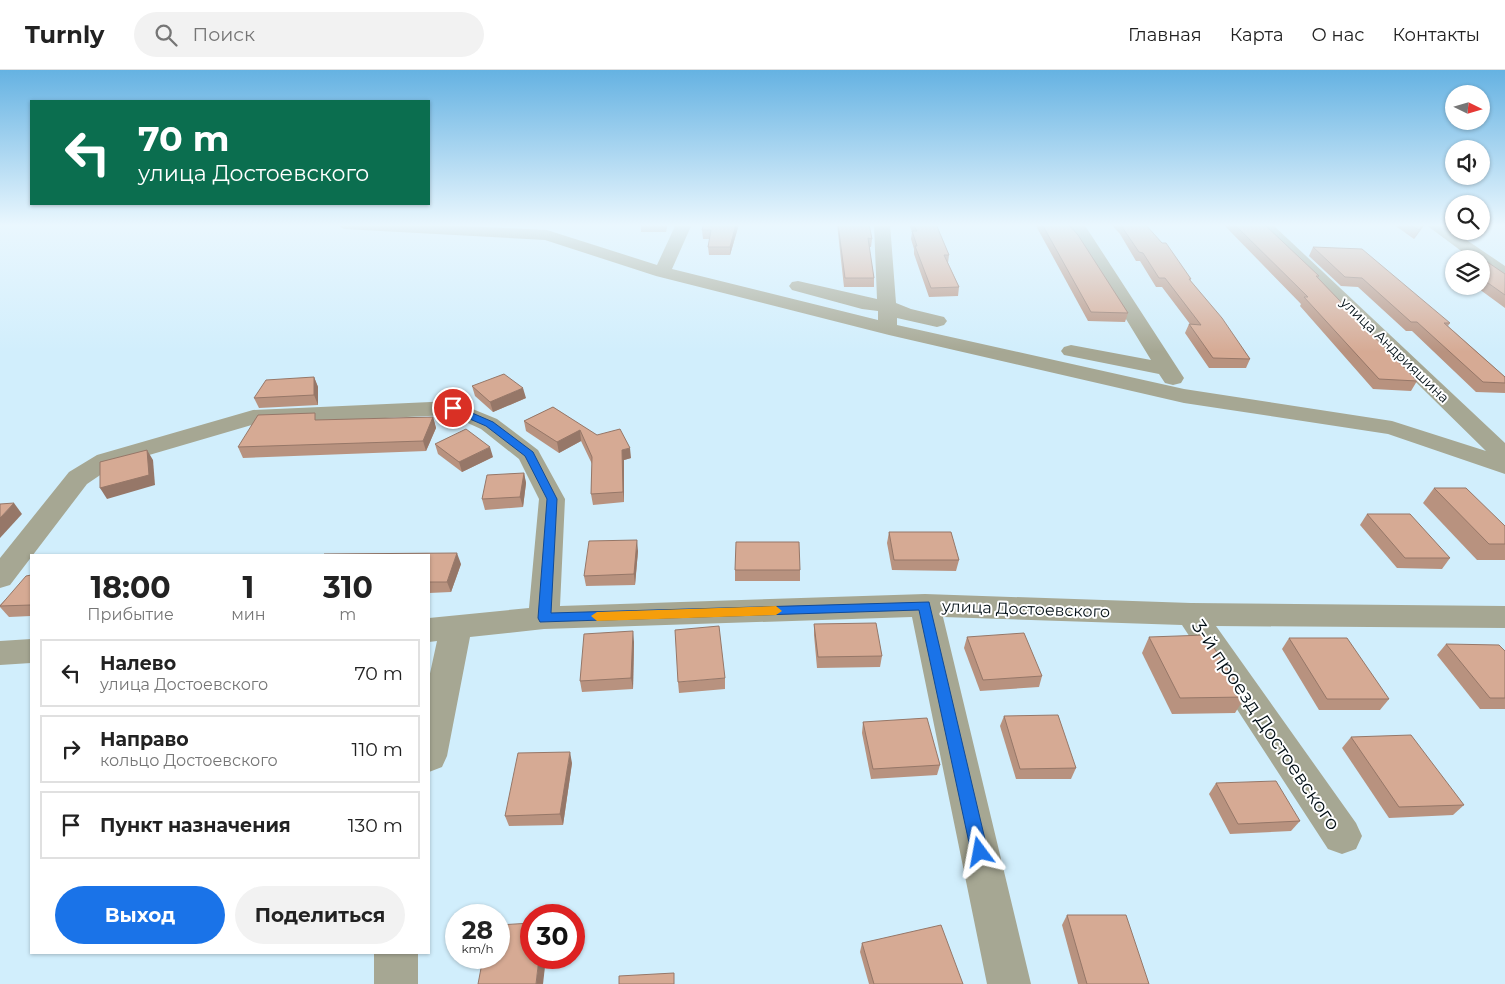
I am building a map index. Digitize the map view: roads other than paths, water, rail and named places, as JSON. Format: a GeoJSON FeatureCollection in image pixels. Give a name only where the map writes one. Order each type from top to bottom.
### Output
{"type":"FeatureCollection","features":[{"type":"Feature","properties":{"kind":"street"},"geometry":{"type":"LineString","coordinates":[[645,267],[889,329],[1184,396],[1392,428],[1505,466]]}},
{"type":"Feature","properties":{"kind":"street"},"geometry":{"type":"LineString","coordinates":[[662,272],[664,267]]}},
{"type":"Feature","properties":{"kind":"street"},"geometry":{"type":"LineString","coordinates":[[885,267],[889,329]]}},
{"type":"Feature","properties":{"kind":"street"},"geometry":{"type":"LineString","coordinates":[[1103,267],[1184,396]]}},
{"type":"Feature","properties":{"kind":"street","name":"улица Андрияшина"},"geometry":{"type":"LineString","coordinates":[[1307,267],[1505,456]]}},
{"type":"Feature","properties":{"kind":"street"},"geometry":{"type":"LineString","coordinates":[[1494,267],[1505,274]]}},
{"type":"Feature","properties":{"kind":"street"},"geometry":{"type":"LineString","coordinates":[[798,286],[862,303],[888,306],[906,314],[1128,363],[1166,368]]}},
{"type":"Feature","properties":{"kind":"street"},"geometry":{"type":"LineString","coordinates":[[0,578],[78,478],[106,460],[253,417],[453,408],[489,424],[529,455],[552,499],[544,618]]}},
{"type":"Feature","properties":{"kind":"street"},"geometry":{"type":"LineString","coordinates":[[924,606],[1010,984]]}},
{"type":"Feature","properties":{"kind":"street","name":"улица Достоевского"},"geometry":{"type":"LineString","coordinates":[[443,629],[544,618],[924,606],[1191,614],[1505,618]]}},
{"type":"Feature","properties":{"kind":"street","name":"3-й проезд Достоевского"},"geometry":{"type":"LineString","coordinates":[[1191,614],[1342,836]]}},
{"type":"Feature","properties":{"kind":"street"},"geometry":{"type":"LineString","coordinates":[[430,747],[443,629]]}},
{"type":"Feature","properties":{"kind":"street"},"geometry":{"type":"LineString","coordinates":[[0,652],[30,651]]}},
{"type":"Feature","properties":{"kind":"street"},"geometry":{"type":"LineString","coordinates":[[396,954],[396,984]]}}]}
